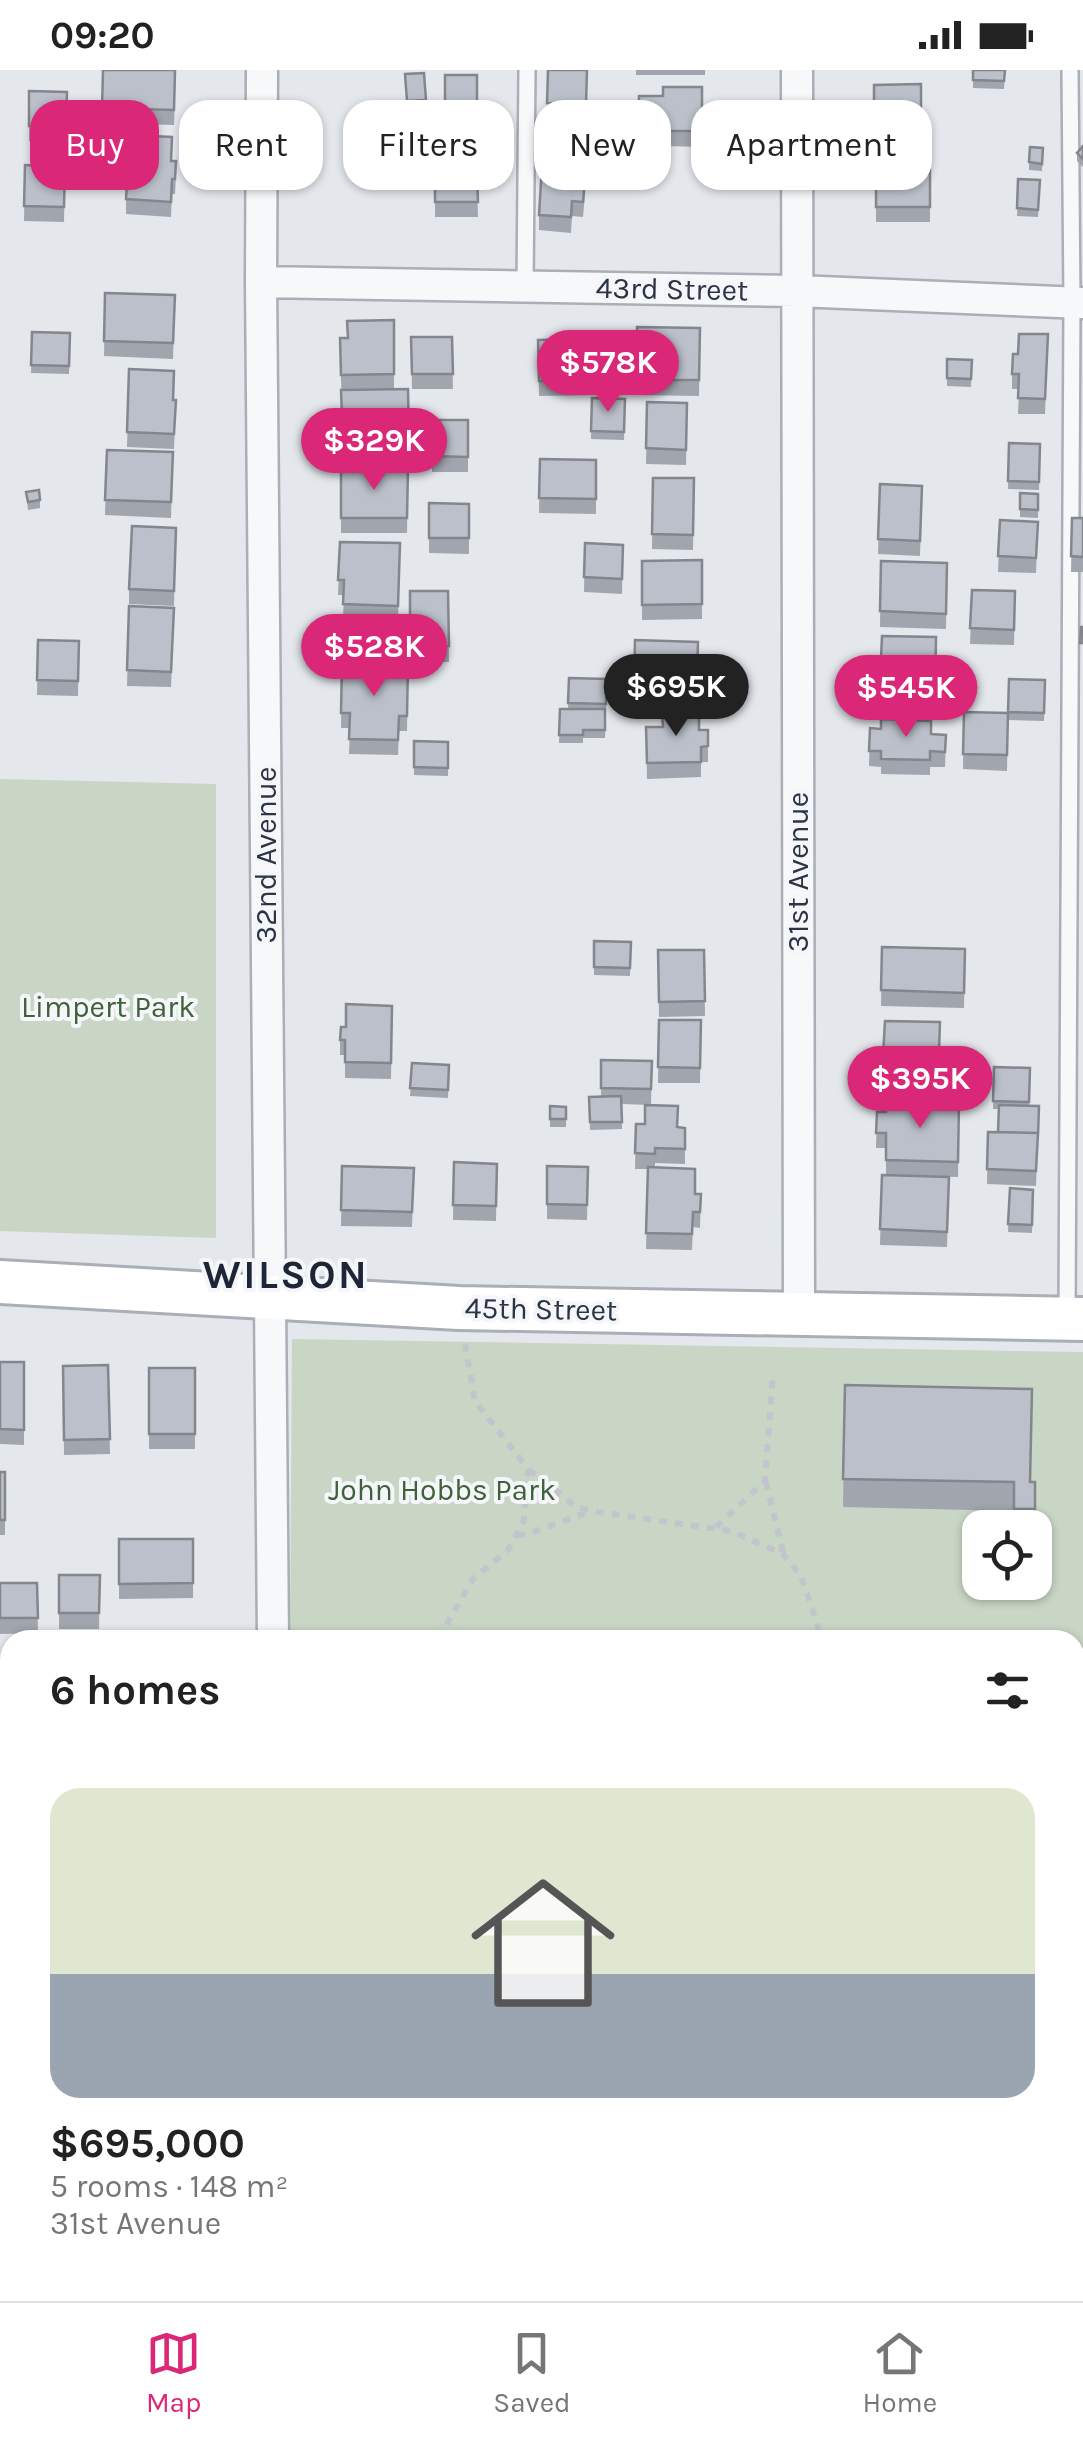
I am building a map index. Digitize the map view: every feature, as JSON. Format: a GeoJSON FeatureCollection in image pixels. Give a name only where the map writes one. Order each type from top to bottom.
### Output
{"type":"FeatureCollection","features":[{"type":"Feature","properties":{"kind":"street","name":"32nd Avenue"},"geometry":{"type":"LineString","coordinates":[[262,70],[273,1630]]}},
{"type":"Feature","properties":{"kind":"street","name":"31st Avenue"},"geometry":{"type":"LineString","coordinates":[[797,70],[799,1314]]}},
{"type":"Feature","properties":{"kind":"street","name":"43rd Street"},"geometry":{"type":"LineString","coordinates":[[261,282],[798,291],[1077,302]]}},
{"type":"Feature","properties":{"kind":"street","name":"45th Street"},"geometry":{"type":"LineString","coordinates":[[0,1282],[459,1308],[1075,1318]]}},
{"type":"Feature","properties":{"kind":"lane"},"geometry":{"type":"LineString","coordinates":[[525,286],[526,70]]}},
{"type":"Feature","properties":{"kind":"lane"},"geometry":{"type":"LineString","coordinates":[[1070,70],[1077,302],[1075,1318]]}},
{"type":"Feature","properties":{"kind":"path"},"geometry":{"type":"LineString","coordinates":[[459,1308],[475,1401],[528,1470],[575,1506],[731,1531],[783,1554]]}},
{"type":"Feature","properties":{"kind":"path"},"geometry":{"type":"LineString","coordinates":[[773,1374],[766,1481],[783,1554],[801,1576],[818,1630]]}},
{"type":"Feature","properties":{"kind":"path"},"geometry":{"type":"LineString","coordinates":[[445,1630],[474,1579],[508,1550],[524,1521],[528,1470]]}},
{"type":"Feature","properties":{"kind":"path"},"geometry":{"type":"LineString","coordinates":[[715,1528],[766,1481]]}},
{"type":"Feature","properties":{"kind":"path"},"geometry":{"type":"LineString","coordinates":[[516,1535],[590,1510]]}},
{"type":"Feature","properties":{"kind":"green space","name":"Limpert Park"},"geometry":{"type":"Polygon","coordinates":[[[0,779],[216,784],[216,1238],[0,1231],[0,779]]]}},
{"type":"Feature","properties":{"kind":"green space","name":"John Hobbs Park"},"geometry":{"type":"Polygon","coordinates":[[[292,1339],[1083,1352],[1083,1630],[290,1630],[292,1339]]]}},
{"type":"Feature","properties":{"kind":"building"},"geometry":{"type":"Polygon","coordinates":[[[103,70],[175,70],[174,110],[159,110],[159,100],[102,100],[103,70]]]}},
{"type":"Feature","properties":{"kind":"building"},"geometry":{"type":"Polygon","coordinates":[[[548,70],[587,70],[586,100],[547,100],[548,70]]]}},
{"type":"Feature","properties":{"kind":"building"},"geometry":{"type":"Polygon","coordinates":[[[973,70],[1005,70],[1004,81],[973,80],[973,70]]]}},
{"type":"Feature","properties":{"kind":"building"},"geometry":{"type":"Polygon","coordinates":[[[424,73],[426,100],[407,100],[405,74],[424,73]]]}},
{"type":"Feature","properties":{"kind":"building"},"geometry":{"type":"Polygon","coordinates":[[[445,75],[477,75],[477,100],[445,100],[445,75]]]}},
{"type":"Feature","properties":{"kind":"building"},"geometry":{"type":"Polygon","coordinates":[[[921,84],[921,100],[874,100],[874,85],[921,84]]]}},
{"type":"Feature","properties":{"kind":"building"},"geometry":{"type":"Polygon","coordinates":[[[663,87],[702,87],[702,100],[691,100],[691,131],[671,131],[671,100],[639,100],[639,96],[663,96],[663,87]]]}},
{"type":"Feature","properties":{"kind":"building"},"geometry":{"type":"Polygon","coordinates":[[[29,91],[67,92],[67,100],[30,100],[29,126],[29,91]]]}},
{"type":"Feature","properties":{"kind":"building"},"geometry":{"type":"Polygon","coordinates":[[[159,136],[172,137],[171,161],[176,161],[171,202],[126,199],[127,190],[159,190],[159,136]]]}},
{"type":"Feature","properties":{"kind":"building"},"geometry":{"type":"Polygon","coordinates":[[[1030,147],[1043,148],[1042,164],[1029,162],[1030,147]]]}},
{"type":"Feature","properties":{"kind":"building"},"geometry":{"type":"Polygon","coordinates":[[[25,165],[30,165],[30,190],[64,190],[64,207],[24,206],[25,165]]]}},
{"type":"Feature","properties":{"kind":"building"},"geometry":{"type":"Polygon","coordinates":[[[1018,179],[1040,180],[1038,210],[1017,208],[1018,179]]]}},
{"type":"Feature","properties":{"kind":"building"},"geometry":{"type":"Polygon","coordinates":[[[435,190],[478,190],[478,202],[435,202],[435,190]]]}},
{"type":"Feature","properties":{"kind":"building"},"geometry":{"type":"Polygon","coordinates":[[[541,190],[584,190],[583,202],[572,201],[571,217],[539,215],[541,190]]]}},
{"type":"Feature","properties":{"kind":"building"},"geometry":{"type":"Polygon","coordinates":[[[876,190],[930,190],[930,207],[876,207],[876,190]]]}},
{"type":"Feature","properties":{"kind":"building"},"geometry":{"type":"Polygon","coordinates":[[[105,293],[175,295],[173,343],[104,341],[105,293]]]}},
{"type":"Feature","properties":{"kind":"building"},"geometry":{"type":"Polygon","coordinates":[[[394,320],[394,374],[341,375],[340,338],[348,338],[347,321],[394,320]]]}},
{"type":"Feature","properties":{"kind":"building"},"geometry":{"type":"Polygon","coordinates":[[[637,327],[700,328],[699,380],[637,380],[637,327]]]}},
{"type":"Feature","properties":{"kind":"building"},"geometry":{"type":"Polygon","coordinates":[[[32,332],[70,333],[69,366],[31,365],[32,332]]]}},
{"type":"Feature","properties":{"kind":"building"},"geometry":{"type":"Polygon","coordinates":[[[1019,334],[1048,334],[1045,399],[1018,398],[1019,374],[1012,374],[1019,334]]]}},
{"type":"Feature","properties":{"kind":"building"},"geometry":{"type":"Polygon","coordinates":[[[411,337],[452,337],[453,374],[412,374],[411,337]]]}},
{"type":"Feature","properties":{"kind":"building"},"geometry":{"type":"Polygon","coordinates":[[[590,339],[591,380],[539,381],[538,340],[590,339]]]}},
{"type":"Feature","properties":{"kind":"building"},"geometry":{"type":"Polygon","coordinates":[[[947,359],[972,360],[971,379],[947,378],[947,359]]]}},
{"type":"Feature","properties":{"kind":"building"},"geometry":{"type":"Polygon","coordinates":[[[129,369],[174,371],[174,434],[127,432],[129,369]]]}},
{"type":"Feature","properties":{"kind":"building"},"geometry":{"type":"Polygon","coordinates":[[[408,389],[409,440],[343,441],[341,390],[408,389]]]}},
{"type":"Feature","properties":{"kind":"building"},"geometry":{"type":"Polygon","coordinates":[[[592,398],[625,399],[624,432],[591,431],[592,398]]]}},
{"type":"Feature","properties":{"kind":"building"},"geometry":{"type":"Polygon","coordinates":[[[647,402],[687,403],[686,450],[646,448],[647,402]]]}},
{"type":"Feature","properties":{"kind":"building"},"geometry":{"type":"Polygon","coordinates":[[[432,420],[468,420],[468,457],[432,456],[432,420]]]}},
{"type":"Feature","properties":{"kind":"building"},"geometry":{"type":"Polygon","coordinates":[[[1009,443],[1040,444],[1039,482],[1008,481],[1009,443]]]}},
{"type":"Feature","properties":{"kind":"building"},"geometry":{"type":"Polygon","coordinates":[[[107,450],[173,452],[171,502],[105,500],[107,450]]]}},
{"type":"Feature","properties":{"kind":"building"},"geometry":{"type":"Polygon","coordinates":[[[540,459],[596,460],[596,499],[539,498],[540,459]]]}},
{"type":"Feature","properties":{"kind":"building"},"geometry":{"type":"Polygon","coordinates":[[[341,468],[408,468],[407,518],[341,518],[341,468]]]}},
{"type":"Feature","properties":{"kind":"building"},"geometry":{"type":"Polygon","coordinates":[[[653,478],[694,478],[693,535],[652,534],[653,478]]]}},
{"type":"Feature","properties":{"kind":"building"},"geometry":{"type":"Polygon","coordinates":[[[880,484],[922,486],[920,541],[878,539],[880,484]]]}},
{"type":"Feature","properties":{"kind":"building"},"geometry":{"type":"Polygon","coordinates":[[[39,490],[40,500],[28,502],[26,492],[39,490]]]}},
{"type":"Feature","properties":{"kind":"building"},"geometry":{"type":"Polygon","coordinates":[[[1020,493],[1038,494],[1038,510],[1020,509],[1020,493]]]}},
{"type":"Feature","properties":{"kind":"building"},"geometry":{"type":"Polygon","coordinates":[[[429,503],[469,504],[469,538],[429,538],[429,503]]]}},
{"type":"Feature","properties":{"kind":"building"},"geometry":{"type":"Polygon","coordinates":[[[1072,518],[1083,518],[1083,557],[1071,556],[1072,518]]]}},
{"type":"Feature","properties":{"kind":"building"},"geometry":{"type":"Polygon","coordinates":[[[1000,520],[1038,522],[1036,558],[998,556],[1000,520]]]}},
{"type":"Feature","properties":{"kind":"building"},"geometry":{"type":"Polygon","coordinates":[[[132,526],[176,528],[174,591],[129,589],[132,526]]]}},
{"type":"Feature","properties":{"kind":"building"},"geometry":{"type":"Polygon","coordinates":[[[340,542],[400,543],[398,606],[343,604],[344,580],[338,580],[340,542]]]}},
{"type":"Feature","properties":{"kind":"building"},"geometry":{"type":"Polygon","coordinates":[[[585,543],[623,545],[622,579],[584,577],[585,543]]]}},
{"type":"Feature","properties":{"kind":"building"},"geometry":{"type":"Polygon","coordinates":[[[702,560],[702,604],[642,605],[642,561],[702,560]]]}},
{"type":"Feature","properties":{"kind":"building"},"geometry":{"type":"Polygon","coordinates":[[[881,561],[947,563],[946,614],[880,611],[881,561]]]}},
{"type":"Feature","properties":{"kind":"building"},"geometry":{"type":"Polygon","coordinates":[[[972,590],[1015,591],[1014,630],[970,628],[972,590]]]}},
{"type":"Feature","properties":{"kind":"building"},"geometry":{"type":"Polygon","coordinates":[[[410,591],[448,591],[449,646],[410,647],[410,591]]]}},
{"type":"Feature","properties":{"kind":"building"},"geometry":{"type":"Polygon","coordinates":[[[129,606],[174,608],[171,672],[127,670],[129,606]]]}},
{"type":"Feature","properties":{"kind":"building"},"geometry":{"type":"Polygon","coordinates":[[[882,636],[936,637],[935,698],[873,696],[875,657],[881,658],[882,636]]]}},
{"type":"Feature","properties":{"kind":"building"},"geometry":{"type":"Polygon","coordinates":[[[38,640],[79,641],[78,681],[37,680],[38,640]]]}},
{"type":"Feature","properties":{"kind":"building"},"geometry":{"type":"Polygon","coordinates":[[[635,640],[698,642],[697,683],[634,682],[635,640]]]}},
{"type":"Feature","properties":{"kind":"building"},"geometry":{"type":"Polygon","coordinates":[[[342,663],[408,665],[407,716],[399,716],[398,740],[349,739],[350,713],[341,713],[342,663]]]}},
{"type":"Feature","properties":{"kind":"building"},"geometry":{"type":"Polygon","coordinates":[[[569,678],[607,679],[606,704],[568,703],[569,678]]]}},
{"type":"Feature","properties":{"kind":"building"},"geometry":{"type":"Polygon","coordinates":[[[1009,679],[1045,680],[1044,713],[1008,712],[1009,679]]]}},
{"type":"Feature","properties":{"kind":"building"},"geometry":{"type":"Polygon","coordinates":[[[560,709],[605,709],[605,730],[559,735],[560,709]]]}},
{"type":"Feature","properties":{"kind":"building"},"geometry":{"type":"Polygon","coordinates":[[[699,712],[699,730],[708,730],[708,746],[701,747],[701,762],[647,763],[646,727],[663,727],[662,713],[699,712]]]}},
{"type":"Feature","properties":{"kind":"building"},"geometry":{"type":"Polygon","coordinates":[[[964,712],[1008,713],[1007,755],[963,754],[964,712]]]}},
{"type":"Feature","properties":{"kind":"building"},"geometry":{"type":"Polygon","coordinates":[[[881,719],[931,721],[931,734],[946,735],[945,752],[930,751],[930,760],[881,759],[881,751],[869,751],[870,728],[881,729],[881,719]]]}},
{"type":"Feature","properties":{"kind":"building"},"geometry":{"type":"Polygon","coordinates":[[[414,741],[448,742],[448,768],[414,767],[414,741]]]}},
{"type":"Feature","properties":{"kind":"building"},"geometry":{"type":"Polygon","coordinates":[[[594,941],[631,942],[630,968],[594,967],[594,941]]]}},
{"type":"Feature","properties":{"kind":"building"},"geometry":{"type":"Polygon","coordinates":[[[882,947],[965,949],[964,993],[881,990],[882,947]]]}},
{"type":"Feature","properties":{"kind":"building"},"geometry":{"type":"Polygon","coordinates":[[[658,950],[704,950],[705,1001],[659,1002],[658,950]]]}},
{"type":"Feature","properties":{"kind":"building"},"geometry":{"type":"Polygon","coordinates":[[[346,1004],[392,1006],[391,1063],[345,1062],[345,1040],[340,1040],[341,1027],[346,1027],[346,1004]]]}},
{"type":"Feature","properties":{"kind":"building"},"geometry":{"type":"Polygon","coordinates":[[[659,1020],[701,1020],[700,1068],[658,1067],[659,1020]]]}},
{"type":"Feature","properties":{"kind":"building"},"geometry":{"type":"Polygon","coordinates":[[[885,1021],[940,1022],[938,1079],[888,1078],[889,1056],[883,1056],[885,1021]]]}},
{"type":"Feature","properties":{"kind":"building"},"geometry":{"type":"Polygon","coordinates":[[[601,1060],[652,1061],[651,1089],[601,1088],[601,1060]]]}},
{"type":"Feature","properties":{"kind":"building"},"geometry":{"type":"Polygon","coordinates":[[[412,1063],[449,1065],[448,1090],[410,1088],[412,1063]]]}},
{"type":"Feature","properties":{"kind":"building"},"geometry":{"type":"Polygon","coordinates":[[[994,1067],[1030,1068],[1029,1102],[993,1101],[994,1067]]]}},
{"type":"Feature","properties":{"kind":"building"},"geometry":{"type":"Polygon","coordinates":[[[621,1096],[622,1122],[590,1122],[589,1097],[621,1096]]]}},
{"type":"Feature","properties":{"kind":"building"},"geometry":{"type":"Polygon","coordinates":[[[887,1101],[959,1103],[958,1162],[886,1160],[886,1133],[876,1133],[877,1112],[886,1112],[887,1101]]]}},
{"type":"Feature","properties":{"kind":"building"},"geometry":{"type":"Polygon","coordinates":[[[645,1105],[678,1106],[677,1127],[685,1128],[685,1149],[655,1148],[655,1154],[635,1153],[636,1124],[645,1124],[645,1105]]]}},
{"type":"Feature","properties":{"kind":"building"},"geometry":{"type":"Polygon","coordinates":[[[999,1105],[1039,1106],[1038,1136],[998,1132],[999,1105]]]}},
{"type":"Feature","properties":{"kind":"building"},"geometry":{"type":"Polygon","coordinates":[[[550,1106],[566,1107],[566,1119],[550,1119],[550,1106]]]}},
{"type":"Feature","properties":{"kind":"building"},"geometry":{"type":"Polygon","coordinates":[[[988,1132],[1038,1133],[1036,1171],[987,1169],[988,1132]]]}},
{"type":"Feature","properties":{"kind":"building"},"geometry":{"type":"Polygon","coordinates":[[[454,1162],[497,1164],[496,1206],[453,1205],[454,1162]]]}},
{"type":"Feature","properties":{"kind":"building"},"geometry":{"type":"Polygon","coordinates":[[[342,1166],[414,1168],[412,1212],[341,1210],[342,1166]]]}},
{"type":"Feature","properties":{"kind":"building"},"geometry":{"type":"Polygon","coordinates":[[[547,1166],[588,1167],[587,1205],[547,1204],[547,1166]]]}},
{"type":"Feature","properties":{"kind":"building"},"geometry":{"type":"Polygon","coordinates":[[[648,1167],[695,1169],[695,1194],[701,1194],[700,1212],[693,1212],[692,1234],[646,1233],[648,1167]]]}},
{"type":"Feature","properties":{"kind":"building"},"geometry":{"type":"Polygon","coordinates":[[[882,1175],[949,1177],[947,1232],[880,1229],[882,1175]]]}},
{"type":"Feature","properties":{"kind":"building"},"geometry":{"type":"Polygon","coordinates":[[[1010,1188],[1033,1190],[1032,1225],[1008,1224],[1010,1188]]]}},
{"type":"Feature","properties":{"kind":"building"},"geometry":{"type":"Polygon","coordinates":[[[0,1362],[24,1362],[24,1430],[0,1429],[0,1362]]]}},
{"type":"Feature","properties":{"kind":"building"},"geometry":{"type":"Polygon","coordinates":[[[108,1365],[110,1439],[64,1440],[63,1366],[108,1365]]]}},
{"type":"Feature","properties":{"kind":"building"},"geometry":{"type":"Polygon","coordinates":[[[149,1368],[195,1368],[195,1434],[149,1434],[149,1368]]]}},
{"type":"Feature","properties":{"kind":"building"},"geometry":{"type":"Polygon","coordinates":[[[845,1385],[1032,1389],[1030,1482],[1035,1482],[1035,1509],[1014,1509],[1014,1482],[843,1479],[845,1385]]]}},
{"type":"Feature","properties":{"kind":"building"},"geometry":{"type":"Polygon","coordinates":[[[0,1472],[5,1472],[5,1520],[0,1520],[0,1472]]]}},
{"type":"Feature","properties":{"kind":"building"},"geometry":{"type":"Polygon","coordinates":[[[119,1539],[193,1539],[193,1583],[119,1584],[119,1539]]]}},
{"type":"Feature","properties":{"kind":"building"},"geometry":{"type":"Polygon","coordinates":[[[59,1575],[100,1575],[99,1613],[59,1613],[59,1575]]]}},
{"type":"Feature","properties":{"kind":"building"},"geometry":{"type":"Polygon","coordinates":[[[0,1583],[37,1583],[38,1618],[0,1618],[0,1583]]]}},
{"type":"Feature","properties":{"kind":"district","name":"WILSON"},"geometry":{"type":"Point","coordinates":[286,1274]}}]}
